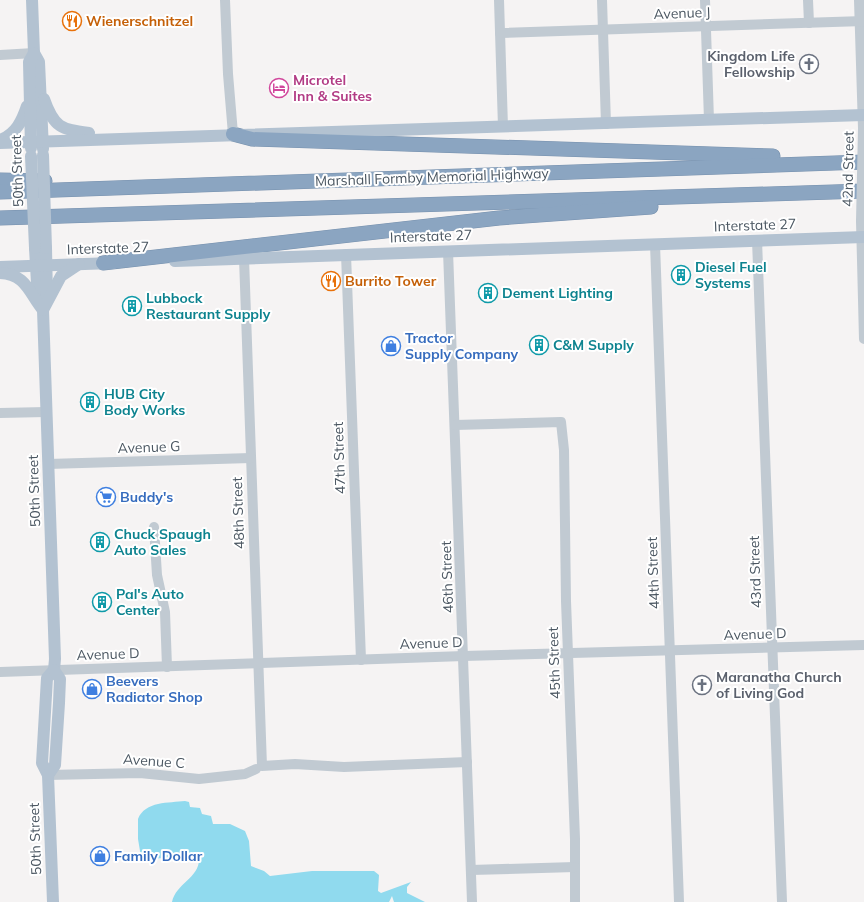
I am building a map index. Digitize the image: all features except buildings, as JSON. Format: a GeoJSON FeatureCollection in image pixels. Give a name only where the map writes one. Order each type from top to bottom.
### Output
{"type":"FeatureCollection","features":[{"type":"Feature","properties":{"kind":"highway"},"geometry":{"type":"LineString","coordinates":[[233,134],[252,139],[785,157],[832,163]]}},
{"type":"Feature","properties":{"kind":"highway","name":"Marshall Formby Memorial Highway"},"geometry":{"type":"LineString","coordinates":[[0,192],[155,187],[246,182],[864,162]]}},
{"type":"Feature","properties":{"kind":"highway"},"geometry":{"type":"LineString","coordinates":[[0,180],[155,187]]}},
{"type":"Feature","properties":{"kind":"highway","name":"Marshall Formby Memorial Highway"},"geometry":{"type":"LineString","coordinates":[[0,218],[864,191]]}},
{"type":"Feature","properties":{"kind":"highway"},"geometry":{"type":"LineString","coordinates":[[103,263],[507,217],[750,201],[830,192]]}},
{"type":"Feature","properties":{"kind":"main road","name":"50th Street"},"geometry":{"type":"LineString","coordinates":[[32,0],[34,53],[39,62],[40,82],[36,142]]}},
{"type":"Feature","properties":{"kind":"main road","name":"50th Street"},"geometry":{"type":"LineString","coordinates":[[34,53],[29,62],[29,100],[37,156],[54,628],[54,670],[47,678],[42,763],[48,775],[53,902]]}},
{"type":"Feature","properties":{"kind":"main road"},"geometry":{"type":"LineString","coordinates":[[40,82],[48,110],[57,124],[66,130],[128,138]]}},
{"type":"Feature","properties":{"kind":"main road"},"geometry":{"type":"LineString","coordinates":[[0,140],[17,129],[29,100]]}},
{"type":"Feature","properties":{"kind":"main road"},"geometry":{"type":"LineString","coordinates":[[0,143],[233,134],[606,124],[863,115]]}},
{"type":"Feature","properties":{"kind":"main road","name":"Interstate 27"},"geometry":{"type":"LineString","coordinates":[[0,268],[346,254],[863,237]]}},
{"type":"Feature","properties":{"kind":"main road"},"geometry":{"type":"LineString","coordinates":[[0,273],[11,274],[24,282],[43,306],[61,276],[80,264]]}},
{"type":"Feature","properties":{"kind":"street"},"geometry":{"type":"LineString","coordinates":[[225,0],[228,74],[233,134]]}},
{"type":"Feature","properties":{"kind":"street"},"geometry":{"type":"LineString","coordinates":[[499,0],[503,127]]}},
{"type":"Feature","properties":{"kind":"street"},"geometry":{"type":"LineString","coordinates":[[602,0],[606,124]]}},
{"type":"Feature","properties":{"kind":"street"},"geometry":{"type":"LineString","coordinates":[[705,0],[709,120]]}},
{"type":"Feature","properties":{"kind":"street"},"geometry":{"type":"LineString","coordinates":[[808,0],[809,23]]}},
{"type":"Feature","properties":{"kind":"street","name":"42nd Street"},"geometry":{"type":"LineString","coordinates":[[859,0],[862,21],[863,128],[861,222],[863,237],[864,339]]}},
{"type":"Feature","properties":{"kind":"street","name":"Avenue J"},"geometry":{"type":"LineString","coordinates":[[500,33],[862,21]]}},
{"type":"Feature","properties":{"kind":"street"},"geometry":{"type":"LineString","coordinates":[[0,54],[34,53]]}},
{"type":"Feature","properties":{"kind":"street","name":"43rd Street"},"geometry":{"type":"LineString","coordinates":[[758,240],[782,902]]}},
{"type":"Feature","properties":{"kind":"street","name":"44th Street"},"geometry":{"type":"LineString","coordinates":[[655,244],[679,902]]}},
{"type":"Feature","properties":{"kind":"street","name":"46th Street"},"geometry":{"type":"LineString","coordinates":[[448,251],[472,902]]}},
{"type":"Feature","properties":{"kind":"street","name":"47th Street"},"geometry":{"type":"LineString","coordinates":[[346,254],[361,660]]}},
{"type":"Feature","properties":{"kind":"street","name":"48th Street"},"geometry":{"type":"LineString","coordinates":[[244,258],[258,663],[259,767]]}},
{"type":"Feature","properties":{"kind":"street"},"geometry":{"type":"LineString","coordinates":[[0,413],[46,412]]}},
{"type":"Feature","properties":{"kind":"street","name":"45th Street"},"geometry":{"type":"LineString","coordinates":[[455,425],[561,422],[564,450],[568,653],[576,839],[574,867],[575,902]]}},
{"type":"Feature","properties":{"kind":"street","name":"Avenue G"},"geometry":{"type":"LineString","coordinates":[[48,464],[250,458]]}},
{"type":"Feature","properties":{"kind":"street"},"geometry":{"type":"LineString","coordinates":[[154,527],[157,575],[165,612],[167,667]]}},
{"type":"Feature","properties":{"kind":"street","name":"Avenue D"},"geometry":{"type":"LineString","coordinates":[[0,672],[464,656],[864,645]]}},
{"type":"Feature","properties":{"kind":"street","name":"Avenue C"},"geometry":{"type":"LineString","coordinates":[[48,775],[140,773],[199,778],[245,774],[259,767],[295,764],[344,767],[467,762]]}},
{"type":"Feature","properties":{"kind":"street"},"geometry":{"type":"LineString","coordinates":[[471,870],[574,867]]}},
{"type":"Feature","properties":{"kind":"water"},"geometry":{"type":"Polygon","coordinates":[[[185,801],[189,802],[190,807],[200,808],[202,814],[211,816],[213,824],[230,824],[245,831],[249,841],[251,866],[264,871],[270,876],[312,871],[374,871],[379,875],[378,891],[381,893],[411,882],[407,887],[407,893],[425,902],[394,902],[392,896],[389,902],[172,902],[174,895],[196,871],[199,858],[187,857],[144,859],[141,857],[138,839],[138,819],[141,813],[152,806],[185,801]]]}},
{"type":"Feature","properties":{"kind":"place","name":"Wienerschnitzel"},"geometry":{"type":"Point","coordinates":[72,21]}},
{"type":"Feature","properties":{"kind":"place","name":"Kingdom Life Fellowship"},"geometry":{"type":"Point","coordinates":[809,64]}},
{"type":"Feature","properties":{"kind":"place","name":"Microtel Inn & Suites"},"geometry":{"type":"Point","coordinates":[279,88]}},
{"type":"Feature","properties":{"kind":"place","name":"Diesel Fuel Systems"},"geometry":{"type":"Point","coordinates":[681,275]}},
{"type":"Feature","properties":{"kind":"place","name":"Burrito Tower"},"geometry":{"type":"Point","coordinates":[331,281]}},
{"type":"Feature","properties":{"kind":"place","name":"Dement Lighting"},"geometry":{"type":"Point","coordinates":[488,293]}},
{"type":"Feature","properties":{"kind":"place","name":"Lubbock Restaurant Supply"},"geometry":{"type":"Point","coordinates":[132,306]}},
{"type":"Feature","properties":{"kind":"place","name":"C&M Supply"},"geometry":{"type":"Point","coordinates":[539,345]}},
{"type":"Feature","properties":{"kind":"place","name":"Tractor Supply Company"},"geometry":{"type":"Point","coordinates":[391,346]}},
{"type":"Feature","properties":{"kind":"place","name":"HUB City Body Works"},"geometry":{"type":"Point","coordinates":[90,402]}},
{"type":"Feature","properties":{"kind":"place","name":"Buddy's"},"geometry":{"type":"Point","coordinates":[106,497]}},
{"type":"Feature","properties":{"kind":"place","name":"Chuck Spaugh Auto Sales"},"geometry":{"type":"Point","coordinates":[100,542]}},
{"type":"Feature","properties":{"kind":"place","name":"Pal's Auto Center"},"geometry":{"type":"Point","coordinates":[102,602]}},
{"type":"Feature","properties":{"kind":"place","name":"Maranatha Church of Living God"},"geometry":{"type":"Point","coordinates":[702,685]}},
{"type":"Feature","properties":{"kind":"place","name":"Beevers Radiator Shop"},"geometry":{"type":"Point","coordinates":[92,689]}},
{"type":"Feature","properties":{"kind":"place","name":"Family Dollar"},"geometry":{"type":"Point","coordinates":[100,856]}}]}
